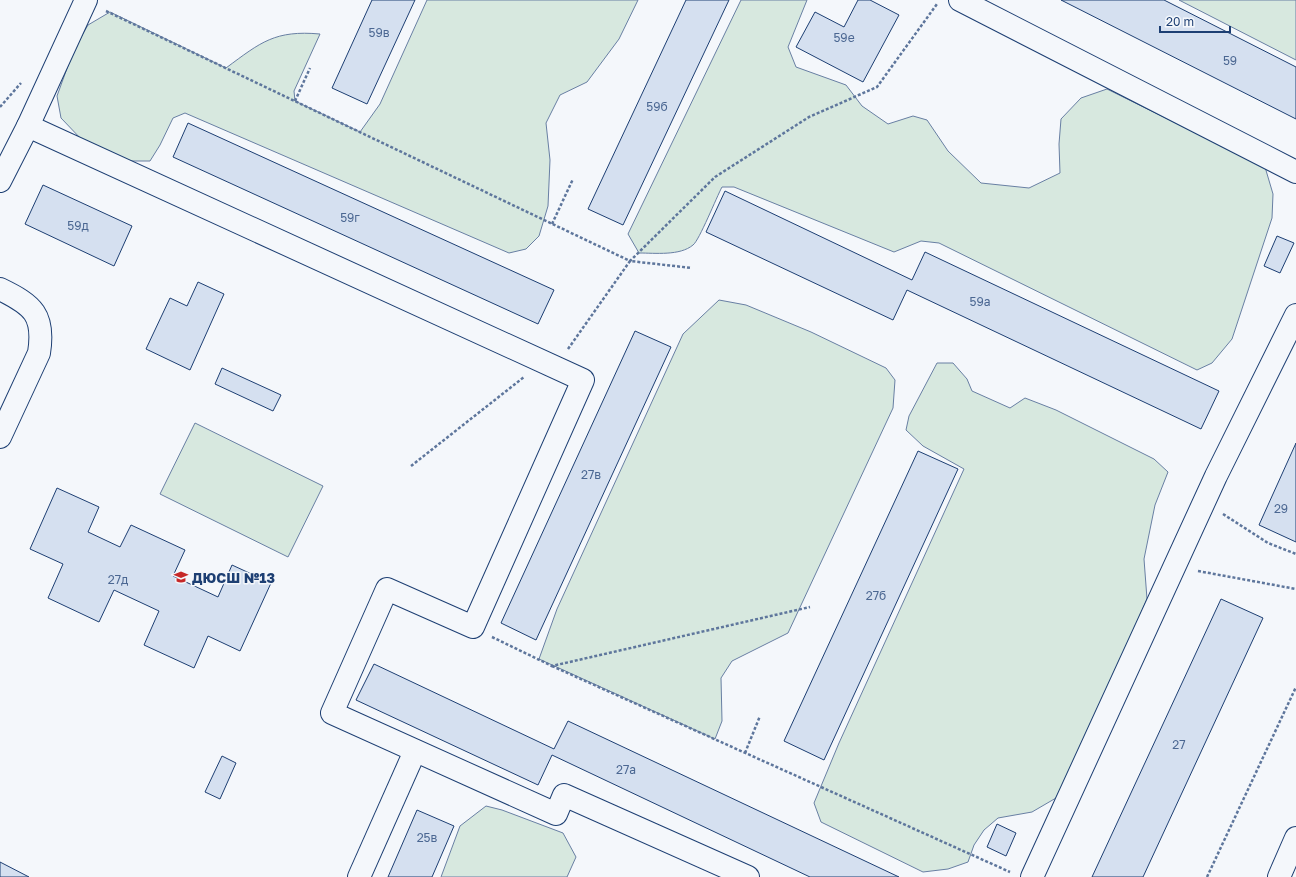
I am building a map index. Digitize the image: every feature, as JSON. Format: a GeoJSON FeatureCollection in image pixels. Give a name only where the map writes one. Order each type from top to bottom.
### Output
{"type":"FeatureCollection","features":[{"type":"Feature","properties":{"kind":"street"},"geometry":{"type":"LineString","coordinates":[[0,181],[28,126],[86,0]]}},
{"type":"Feature","properties":{"kind":"street"},"geometry":{"type":"LineString","coordinates":[[960,0],[1296,172]]}},
{"type":"Feature","properties":{"kind":"street"},"geometry":{"type":"LineString","coordinates":[[28,126],[583,380],[473,627],[387,589],[332,713],[556,814],[564,795],[709,869],[748,877]]}},
{"type":"Feature","properties":{"kind":"street"},"geometry":{"type":"LineString","coordinates":[[0,289],[24,300],[34,311],[40,324],[41,339],[39,353],[0,437]]}},
{"type":"Feature","properties":{"kind":"street"},"geometry":{"type":"LineString","coordinates":[[1023,875],[1175,567],[1296,315]]}},
{"type":"Feature","properties":{"kind":"street"},"geometry":{"type":"LineString","coordinates":[[359,877],[415,751]]}},
{"type":"Feature","properties":{"kind":"street"},"geometry":{"type":"LineString","coordinates":[[1279,877],[1296,838]]}},
{"type":"Feature","properties":{"kind":"path"},"geometry":{"type":"LineString","coordinates":[[86,0],[630,261],[692,268]]}},
{"type":"Feature","properties":{"kind":"path"},"geometry":{"type":"LineString","coordinates":[[411,466],[549,365],[630,261],[716,177],[809,117],[877,87],[940,0]]}},
{"type":"Feature","properties":{"kind":"path"},"geometry":{"type":"LineString","coordinates":[[295,101],[310,68]]}},
{"type":"Feature","properties":{"kind":"path"},"geometry":{"type":"LineString","coordinates":[[552,224],[573,179]]}},
{"type":"Feature","properties":{"kind":"path"},"geometry":{"type":"LineString","coordinates":[[1205,502],[1268,543],[1296,554]]}},
{"type":"Feature","properties":{"kind":"path"},"geometry":{"type":"LineString","coordinates":[[1175,567],[1296,589]]}},
{"type":"Feature","properties":{"kind":"path"},"geometry":{"type":"LineString","coordinates":[[552,666],[810,607]]}},
{"type":"Feature","properties":{"kind":"path"},"geometry":{"type":"LineString","coordinates":[[473,627],[552,666],[745,753],[1023,875]]}},
{"type":"Feature","properties":{"kind":"path"},"geometry":{"type":"LineString","coordinates":[[1207,877],[1296,687]]}},
{"type":"Feature","properties":{"kind":"path"},"geometry":{"type":"LineString","coordinates":[[745,753],[760,716]]}},
{"type":"Feature","properties":{"kind":"shaded area"},"geometry":{"type":"Polygon","coordinates":[[[427,0],[638,0],[619,39],[587,82],[560,95],[546,123],[550,160],[548,206],[539,236],[526,249],[509,253],[185,113],[173,118],[160,145],[150,161],[131,161],[83,141],[61,118],[57,96],[74,49],[88,25],[110,12],[226,68],[259,45],[280,36],[304,33],[320,34],[294,91],[295,101],[360,132],[380,104],[427,0]]]}},
{"type":"Feature","properties":{"kind":"shaded area"},"geometry":{"type":"Polygon","coordinates":[[[741,0],[807,0],[788,47],[796,67],[846,85],[862,106],[888,124],[913,116],[927,120],[948,151],[981,183],[1029,188],[1060,173],[1059,144],[1061,119],[1081,98],[1107,89],[1265,167],[1273,194],[1272,218],[1232,339],[1212,363],[1197,370],[939,243],[921,241],[894,252],[734,187],[722,187],[696,242],[688,249],[674,252],[639,253],[628,234],[741,0]]]}},
{"type":"Feature","properties":{"kind":"shaded area"},"geometry":{"type":"Polygon","coordinates":[[[1179,0],[1296,0],[1296,60],[1179,0]]]}},
{"type":"Feature","properties":{"kind":"shaded area"},"geometry":{"type":"Polygon","coordinates":[[[719,300],[746,305],[811,332],[886,368],[895,380],[893,408],[788,633],[732,661],[721,678],[722,721],[715,739],[539,659],[557,609],[683,334],[719,300]]]}},
{"type":"Feature","properties":{"kind":"shaded area"},"geometry":{"type":"Polygon","coordinates":[[[937,363],[953,363],[967,379],[972,391],[1010,408],[1025,398],[1056,410],[1154,459],[1168,472],[1155,505],[1144,559],[1147,599],[1099,712],[1056,798],[1032,812],[998,818],[984,830],[974,845],[968,862],[948,869],[923,872],[821,822],[814,803],[839,743],[964,469],[923,446],[906,430],[909,416],[937,363]]]}},
{"type":"Feature","properties":{"kind":"shaded area"},"geometry":{"type":"Polygon","coordinates":[[[195,423],[323,486],[288,557],[160,494],[195,423]]]}},
{"type":"Feature","properties":{"kind":"shaded area"},"geometry":{"type":"Polygon","coordinates":[[[486,806],[502,810],[563,833],[576,857],[567,877],[441,877],[460,826],[486,806]]]}},
{"type":"Feature","properties":{"kind":"building"},"geometry":{"type":"Polygon","coordinates":[[[372,0],[415,0],[367,104],[332,88],[372,0]]]}},
{"type":"Feature","properties":{"kind":"building"},"geometry":{"type":"Polygon","coordinates":[[[686,0],[729,0],[623,225],[588,209],[686,0]]]}},
{"type":"Feature","properties":{"kind":"building"},"geometry":{"type":"Polygon","coordinates":[[[858,0],[870,0],[899,15],[863,82],[796,47],[815,12],[844,27],[858,0]]]}},
{"type":"Feature","properties":{"kind":"building"},"geometry":{"type":"Polygon","coordinates":[[[1061,0],[1164,0],[1296,67],[1296,119],[1061,0]]]}},
{"type":"Feature","properties":{"kind":"building"},"geometry":{"type":"Polygon","coordinates":[[[188,123],[554,290],[538,324],[173,157],[188,123]]]}},
{"type":"Feature","properties":{"kind":"building"},"geometry":{"type":"Polygon","coordinates":[[[43,185],[132,226],[114,266],[25,224],[43,185]]]}},
{"type":"Feature","properties":{"kind":"building"},"geometry":{"type":"Polygon","coordinates":[[[725,191],[912,280],[925,252],[1219,391],[1201,429],[907,290],[893,320],[706,232],[725,191]]]}},
{"type":"Feature","properties":{"kind":"building"},"geometry":{"type":"Polygon","coordinates":[[[1277,236],[1294,243],[1280,273],[1264,266],[1277,236]]]}},
{"type":"Feature","properties":{"kind":"building"},"geometry":{"type":"Polygon","coordinates":[[[198,282],[224,294],[190,370],[146,349],[170,298],[187,306],[198,282]]]}},
{"type":"Feature","properties":{"kind":"building"},"geometry":{"type":"Polygon","coordinates":[[[635,331],[671,347],[536,640],[501,623],[635,331]]]}},
{"type":"Feature","properties":{"kind":"building"},"geometry":{"type":"Polygon","coordinates":[[[222,368],[281,395],[273,411],[215,384],[222,368]]]}},
{"type":"Feature","properties":{"kind":"building"},"geometry":{"type":"Polygon","coordinates":[[[1296,443],[1296,542],[1259,525],[1296,443]]]}},
{"type":"Feature","properties":{"kind":"building"},"geometry":{"type":"Polygon","coordinates":[[[918,451],[958,469],[824,760],[784,741],[918,451]]]}},
{"type":"Feature","properties":{"kind":"building"},"geometry":{"type":"Polygon","coordinates":[[[57,488],[99,507],[88,532],[120,547],[131,525],[185,550],[173,576],[218,597],[232,565],[271,583],[240,651],[208,636],[194,668],[144,645],[159,611],[114,590],[99,622],[48,598],[63,564],[30,549],[57,488]]]}},
{"type":"Feature","properties":{"kind":"building"},"geometry":{"type":"Polygon","coordinates":[[[1221,599],[1263,618],[1143,877],[1092,877],[1221,599]]]}},
{"type":"Feature","properties":{"kind":"building"},"geometry":{"type":"Polygon","coordinates":[[[374,664],[554,749],[568,721],[899,877],[810,877],[552,755],[538,785],[356,700],[374,664]]]}},
{"type":"Feature","properties":{"kind":"building"},"geometry":{"type":"Polygon","coordinates":[[[222,756],[236,763],[220,799],[205,792],[222,756]]]}},
{"type":"Feature","properties":{"kind":"building"},"geometry":{"type":"Polygon","coordinates":[[[417,810],[454,826],[432,877],[388,877],[417,810]]]}},
{"type":"Feature","properties":{"kind":"building"},"geometry":{"type":"Polygon","coordinates":[[[997,824],[1016,833],[1006,856],[987,847],[997,824]]]}},
{"type":"Feature","properties":{"kind":"building"},"geometry":{"type":"Polygon","coordinates":[[[0,862],[29,877],[0,877],[0,862]]]}},
{"type":"Feature","properties":{"kind":"place","name":"ДЮСШ №13"},"geometry":{"type":"Point","coordinates":[181,577]}}]}
